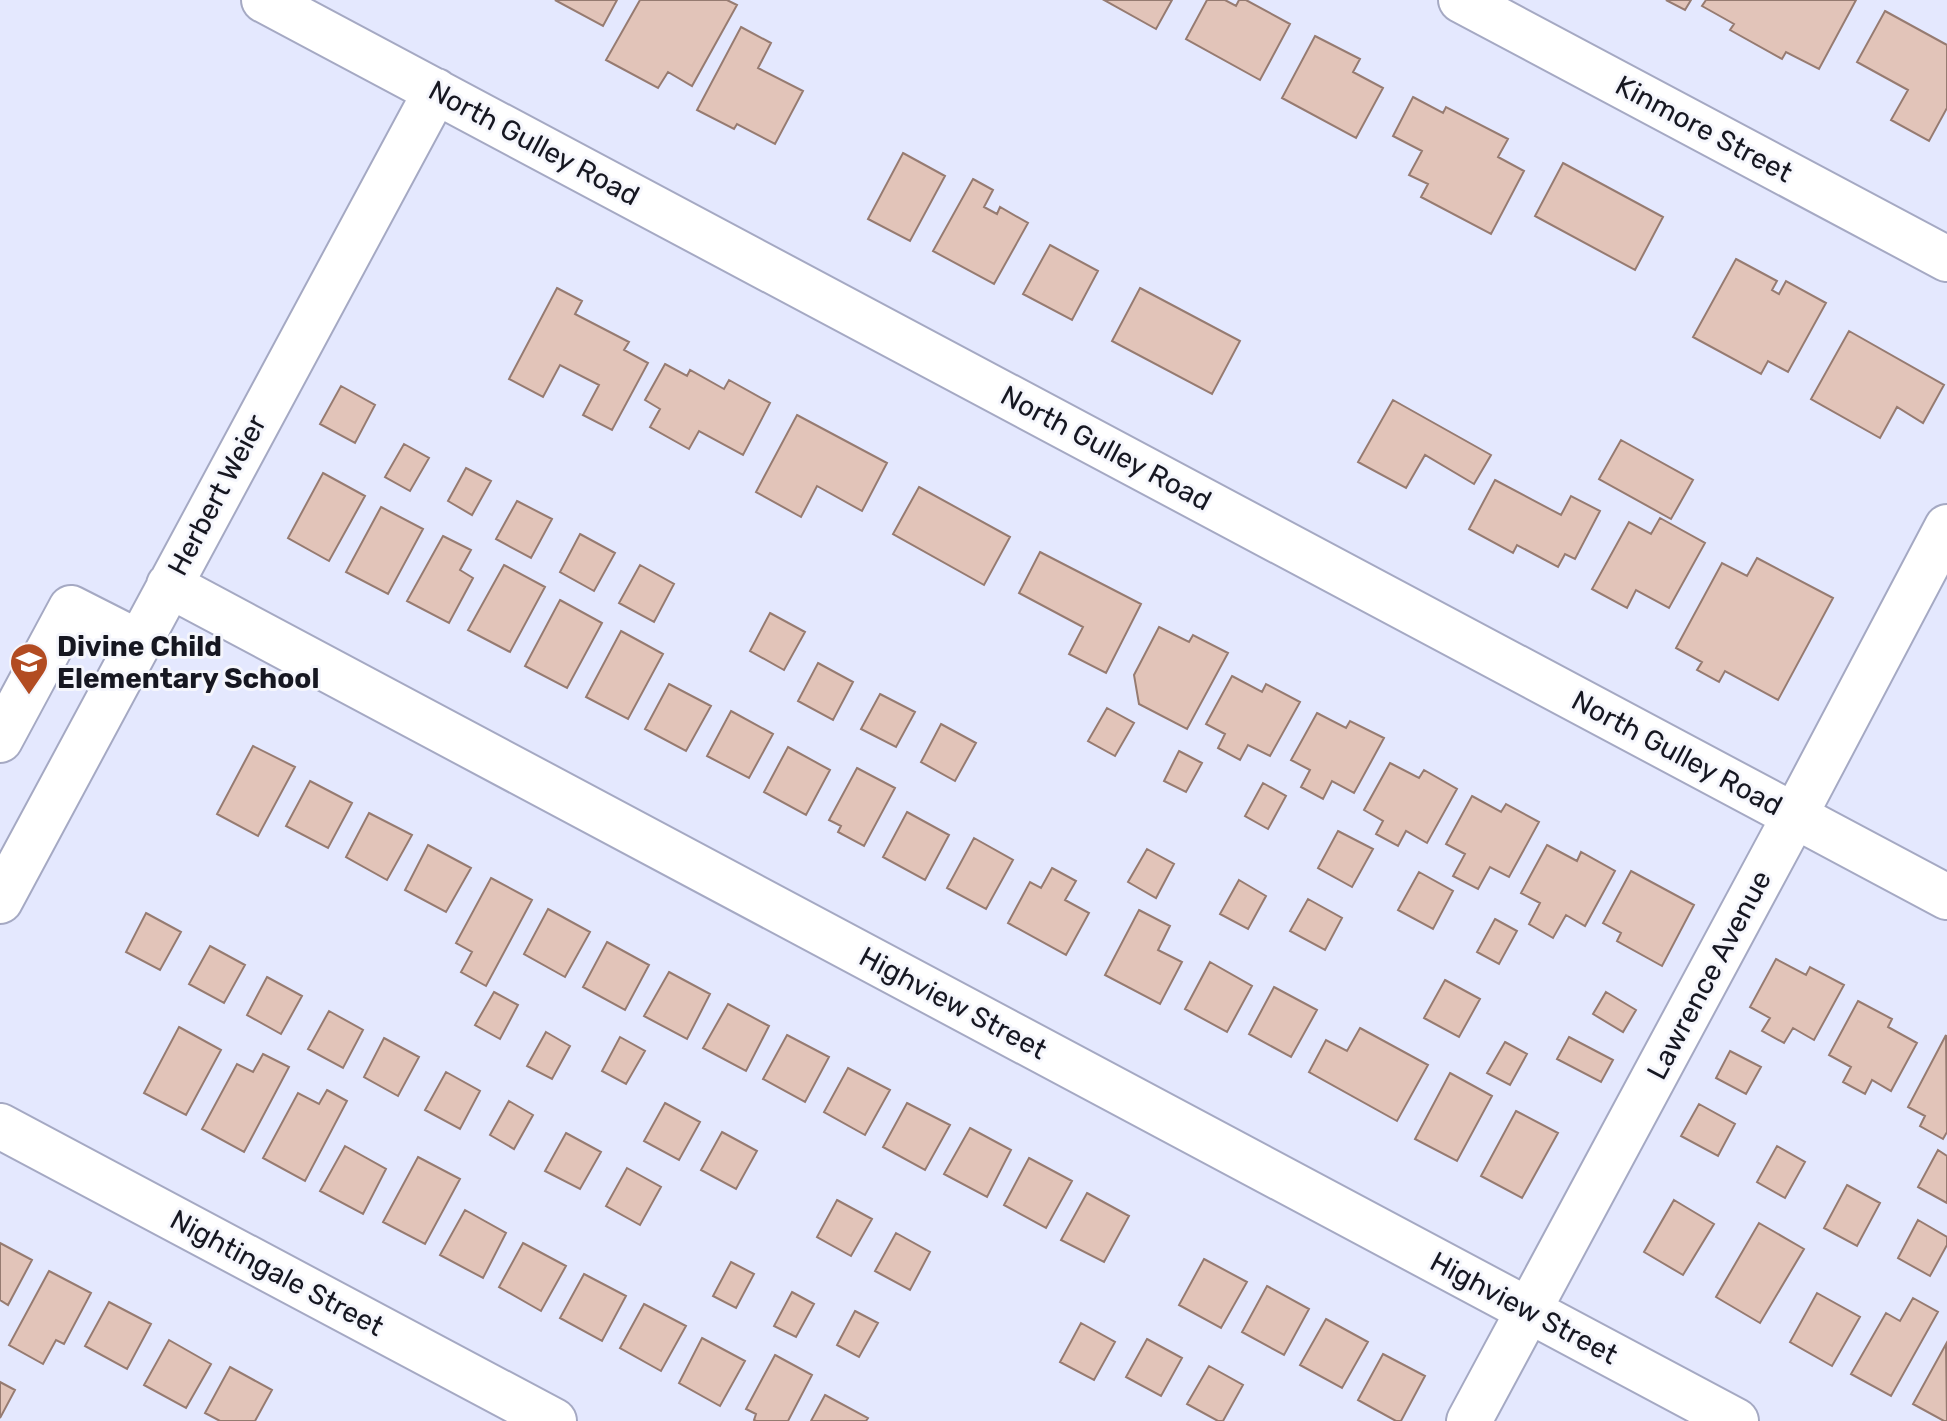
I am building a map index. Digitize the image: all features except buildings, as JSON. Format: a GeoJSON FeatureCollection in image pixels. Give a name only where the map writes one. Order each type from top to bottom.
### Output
{"type":"FeatureCollection","features":[{"type":"Feature","properties":{"kind":"street","name":"North Gulley Road"},"geometry":{"type":"LineString","coordinates":[[264,0],[1947,897]]}},
{"type":"Feature","properties":{"kind":"street","name":"Kinmore Street"},"geometry":{"type":"LineString","coordinates":[[1461,0],[1947,259]]}},
{"type":"Feature","properties":{"kind":"street","name":"Herbert Weier"},"geometry":{"type":"LineString","coordinates":[[3,888],[436,91]]}},
{"type":"Feature","properties":{"kind":"street","name":"Lawrence Avenue"},"geometry":{"type":"LineString","coordinates":[[1469,1421],[1947,527]]}},
{"type":"Feature","properties":{"kind":"street","name":"Highview Street"},"geometry":{"type":"LineString","coordinates":[[169,585],[1736,1421]]}},
{"type":"Feature","properties":{"kind":"street"},"geometry":{"type":"LineString","coordinates":[[0,740],[71,608],[138,642]]}},
{"type":"Feature","properties":{"kind":"street","name":"Nightingale Street"},"geometry":{"type":"LineString","coordinates":[[0,1126],[554,1421]]}},
{"type":"Feature","properties":{"kind":"place","name":"Divine Child Elementary School"},"geometry":{"type":"Point","coordinates":[29,696]}}]}
